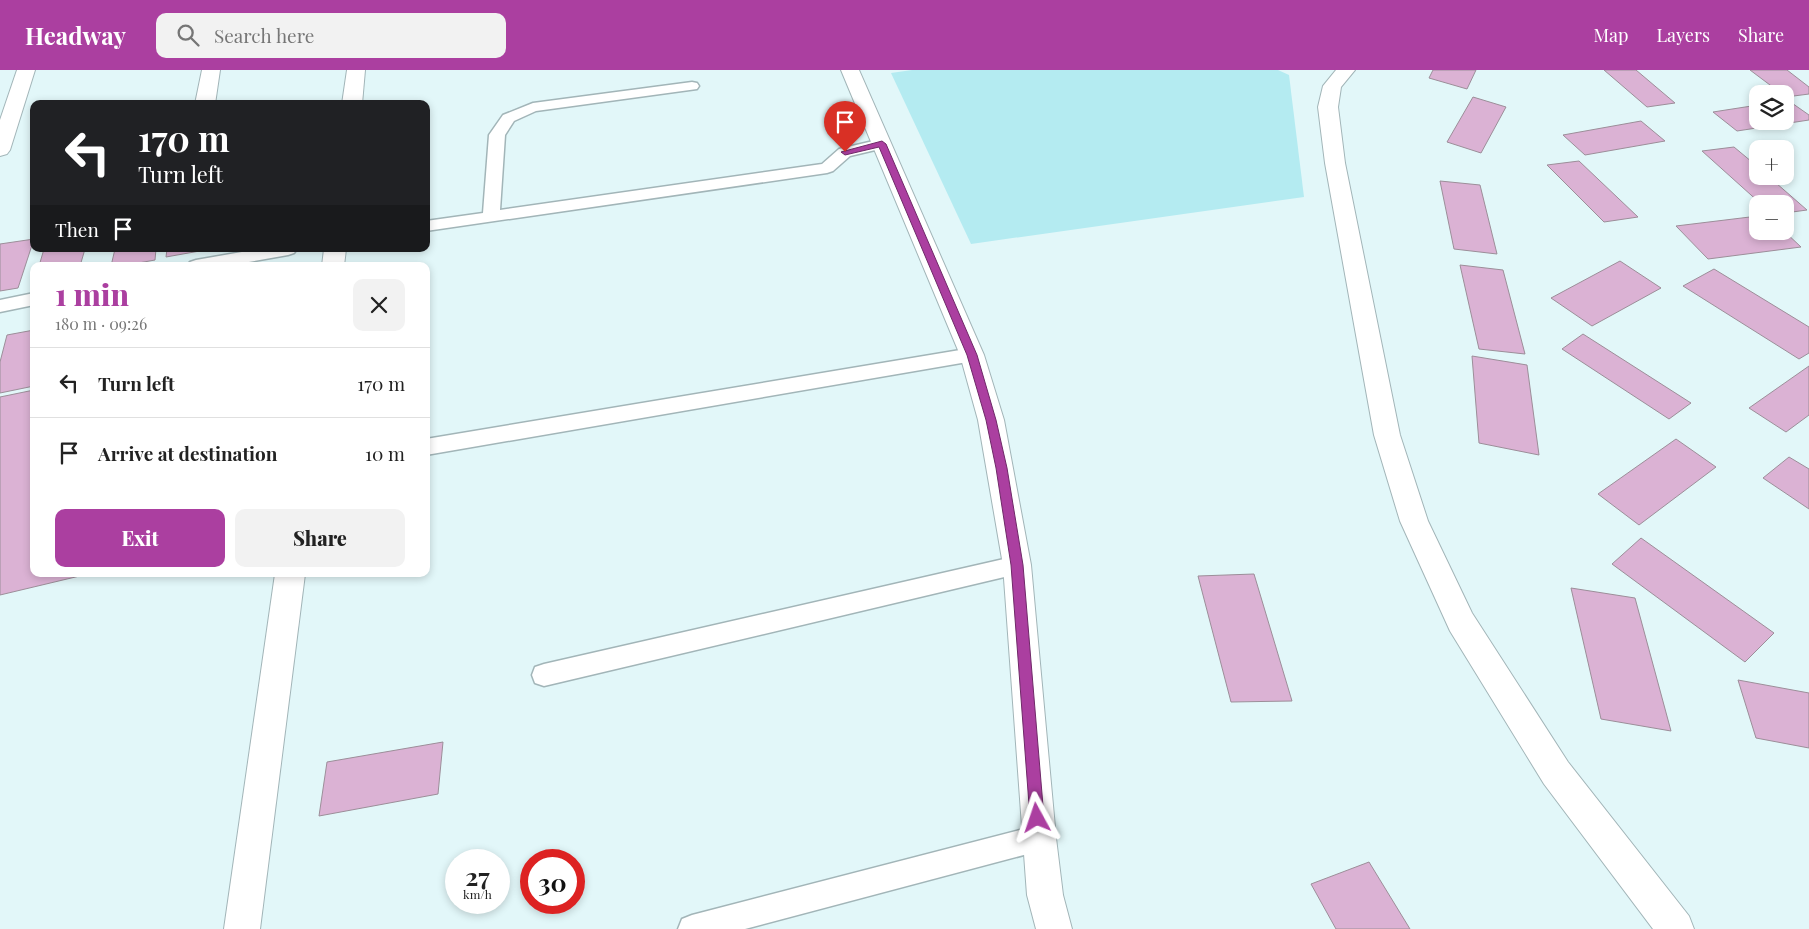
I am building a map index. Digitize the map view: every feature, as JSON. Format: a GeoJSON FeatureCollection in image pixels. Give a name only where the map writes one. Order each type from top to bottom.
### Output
{"type":"FeatureCollection","features":[{"type":"Feature","properties":{"kind":"street"},"geometry":{"type":"LineString","coordinates":[[0,150],[26,70]]}},
{"type":"Feature","properties":{"kind":"street"},"geometry":{"type":"LineString","coordinates":[[206,100],[211,70]]}},
{"type":"Feature","properties":{"kind":"street"},"geometry":{"type":"LineString","coordinates":[[352,100],[356,70]]}},
{"type":"Feature","properties":{"kind":"street"},"geometry":{"type":"LineString","coordinates":[[850,70],[972,355],[991,420],[1017,565],[1039,838],[1045,895],[1054,929]]}},
{"type":"Feature","properties":{"kind":"street"},"geometry":{"type":"LineString","coordinates":[[1346,70],[1332,86],[1328,107],[1335,163],[1387,435],[1414,520],[1461,622],[1556,773],[1676,929]]}},
{"type":"Feature","properties":{"kind":"street"},"geometry":{"type":"LineString","coordinates":[[242,929],[290,577]]}},
{"type":"Feature","properties":{"kind":"lane"},"geometry":{"type":"LineString","coordinates":[[491,215],[497,135],[508,118],[533,107],[692,86]]}},
{"type":"Feature","properties":{"kind":"lane"},"geometry":{"type":"LineString","coordinates":[[430,225],[827,168],[845,152],[882,144]]}},
{"type":"Feature","properties":{"kind":"lane"},"geometry":{"type":"LineString","coordinates":[[218,262],[272,252]]}},
{"type":"Feature","properties":{"kind":"lane"},"geometry":{"type":"LineString","coordinates":[[0,306],[30,300]]}},
{"type":"Feature","properties":{"kind":"lane"},"geometry":{"type":"LineString","coordinates":[[430,447],[972,355]]}},
{"type":"Feature","properties":{"kind":"lane"},"geometry":{"type":"LineString","coordinates":[[544,675],[1017,565]]}},
{"type":"Feature","properties":{"kind":"lane"},"geometry":{"type":"LineString","coordinates":[[692,929],[1039,838]]}},
{"type":"Feature","properties":{"kind":"shaded area"},"geometry":{"type":"Polygon","coordinates":[[[912,70],[1278,70],[1289,75],[1304,197],[971,244],[891,73],[912,70]]]}},
{"type":"Feature","properties":{"kind":"building"},"geometry":{"type":"Polygon","coordinates":[[[1433,70],[1476,70],[1467,89],[1429,78],[1433,70]]]}},
{"type":"Feature","properties":{"kind":"building"},"geometry":{"type":"Polygon","coordinates":[[[1604,70],[1636,70],[1675,103],[1647,107],[1604,70]]]}},
{"type":"Feature","properties":{"kind":"building"},"geometry":{"type":"Polygon","coordinates":[[[1750,70],[1787,70],[1809,87],[1809,94],[1794,96],[1794,85],[1770,85],[1750,70]]]}},
{"type":"Feature","properties":{"kind":"building"},"geometry":{"type":"Polygon","coordinates":[[[1473,97],[1506,107],[1481,153],[1447,142],[1473,97]]]}},
{"type":"Feature","properties":{"kind":"building"},"geometry":{"type":"Polygon","coordinates":[[[1794,104],[1809,115],[1809,120],[1794,122],[1794,104]]]}},
{"type":"Feature","properties":{"kind":"building"},"geometry":{"type":"Polygon","coordinates":[[[1749,106],[1749,129],[1737,131],[1713,112],[1749,106]]]}},
{"type":"Feature","properties":{"kind":"building"},"geometry":{"type":"Polygon","coordinates":[[[1641,121],[1665,141],[1585,155],[1563,135],[1641,121]]]}},
{"type":"Feature","properties":{"kind":"building"},"geometry":{"type":"Polygon","coordinates":[[[1734,147],[1749,160],[1749,185],[1778,185],[1790,195],[1751,195],[1702,151],[1734,147]]]}},
{"type":"Feature","properties":{"kind":"building"},"geometry":{"type":"Polygon","coordinates":[[[1579,161],[1638,217],[1604,222],[1547,165],[1579,161]]]}},
{"type":"Feature","properties":{"kind":"building"},"geometry":{"type":"Polygon","coordinates":[[[1440,181],[1480,185],[1497,254],[1454,249],[1440,181]]]}},
{"type":"Feature","properties":{"kind":"building"},"geometry":{"type":"Polygon","coordinates":[[[1794,199],[1807,210],[1794,212],[1794,199]]]}},
{"type":"Feature","properties":{"kind":"building"},"geometry":{"type":"Polygon","coordinates":[[[1749,217],[1749,240],[1794,240],[1801,247],[1708,259],[1676,226],[1749,217]]]}},
{"type":"Feature","properties":{"kind":"building"},"geometry":{"type":"Polygon","coordinates":[[[30,240],[30,251],[18,288],[0,291],[0,244],[30,240]]]}},
{"type":"Feature","properties":{"kind":"building"},"geometry":{"type":"Polygon","coordinates":[[[43,252],[84,252],[81,262],[40,262],[43,252]]]}},
{"type":"Feature","properties":{"kind":"building"},"geometry":{"type":"Polygon","coordinates":[[[114,252],[156,252],[155,260],[112,262],[114,252]]]}},
{"type":"Feature","properties":{"kind":"building"},"geometry":{"type":"Polygon","coordinates":[[[167,252],[194,252],[166,257],[167,252]]]}},
{"type":"Feature","properties":{"kind":"building"},"geometry":{"type":"Polygon","coordinates":[[[1620,261],[1661,288],[1592,326],[1551,298],[1620,261]]]}},
{"type":"Feature","properties":{"kind":"building"},"geometry":{"type":"Polygon","coordinates":[[[1460,265],[1503,270],[1525,354],[1479,349],[1460,265]]]}},
{"type":"Feature","properties":{"kind":"building"},"geometry":{"type":"Polygon","coordinates":[[[1714,269],[1809,327],[1809,353],[1799,359],[1683,286],[1714,269]]]}},
{"type":"Feature","properties":{"kind":"building"},"geometry":{"type":"Polygon","coordinates":[[[30,331],[30,387],[0,393],[0,362],[7,335],[30,331]]]}},
{"type":"Feature","properties":{"kind":"building"},"geometry":{"type":"Polygon","coordinates":[[[1583,334],[1691,403],[1669,419],[1562,349],[1583,334]]]}},
{"type":"Feature","properties":{"kind":"building"},"geometry":{"type":"Polygon","coordinates":[[[1472,356],[1527,365],[1539,455],[1479,443],[1472,356]]]}},
{"type":"Feature","properties":{"kind":"building"},"geometry":{"type":"Polygon","coordinates":[[[1809,366],[1809,415],[1786,432],[1749,408],[1809,366]]]}},
{"type":"Feature","properties":{"kind":"building"},"geometry":{"type":"Polygon","coordinates":[[[30,391],[30,577],[75,577],[0,595],[0,397],[30,391]]]}},
{"type":"Feature","properties":{"kind":"building"},"geometry":{"type":"Polygon","coordinates":[[[1676,439],[1716,467],[1639,525],[1598,494],[1676,439]]]}},
{"type":"Feature","properties":{"kind":"building"},"geometry":{"type":"Polygon","coordinates":[[[1789,457],[1809,469],[1809,509],[1763,478],[1789,457]]]}},
{"type":"Feature","properties":{"kind":"building"},"geometry":{"type":"Polygon","coordinates":[[[1641,538],[1774,633],[1745,662],[1612,564],[1641,538]]]}},
{"type":"Feature","properties":{"kind":"building"},"geometry":{"type":"Polygon","coordinates":[[[1254,574],[1292,701],[1231,702],[1198,576],[1254,574]]]}},
{"type":"Feature","properties":{"kind":"building"},"geometry":{"type":"Polygon","coordinates":[[[1571,588],[1635,598],[1671,731],[1601,719],[1571,588]]]}},
{"type":"Feature","properties":{"kind":"building"},"geometry":{"type":"Polygon","coordinates":[[[1738,680],[1809,693],[1809,748],[1756,738],[1738,680]]]}},
{"type":"Feature","properties":{"kind":"building"},"geometry":{"type":"Polygon","coordinates":[[[443,742],[438,794],[319,816],[327,762],[443,742]]]}},
{"type":"Feature","properties":{"kind":"building"},"geometry":{"type":"Polygon","coordinates":[[[1369,862],[1410,929],[1336,929],[1311,884],[1369,862]]]}},
{"type":"Feature","properties":{"kind":"route"},"geometry":{"type":"LineString","coordinates":[[845,152],[882,144],[972,355],[991,420],[1017,565],[1037,818]]}}]}
